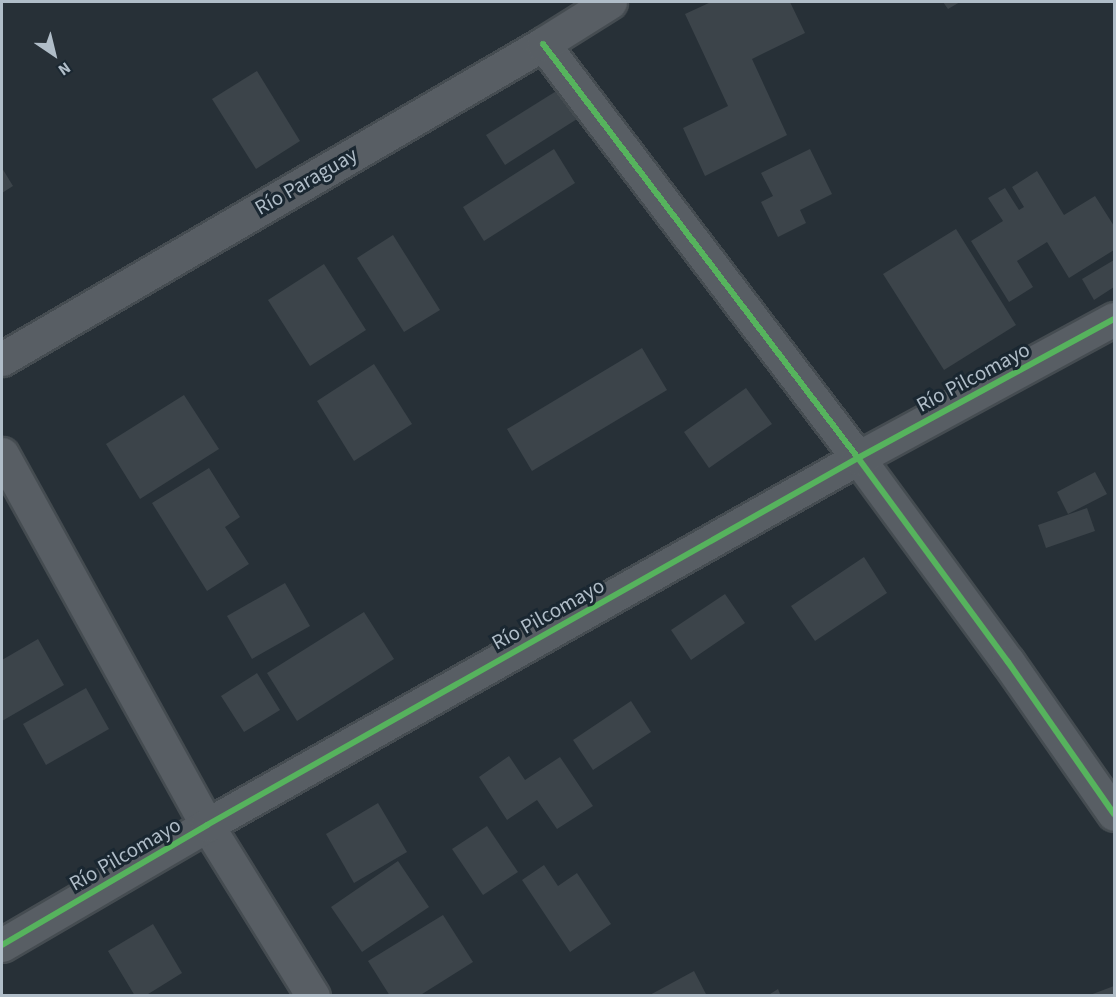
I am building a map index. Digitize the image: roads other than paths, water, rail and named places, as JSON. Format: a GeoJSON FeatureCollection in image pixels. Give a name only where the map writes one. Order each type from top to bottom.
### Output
{"type":"FeatureCollection","features":[{"type":"Feature","properties":{"kind":"street","name":"Río Paraguay"},"geometry":{"type":"LineString","coordinates":[[2,359],[543,44],[610,2]]}},
{"type":"Feature","properties":{"kind":"street"},"geometry":{"type":"LineString","coordinates":[[543,44],[858,458],[1008,662],[1114,814]]}},
{"type":"Feature","properties":{"kind":"street","name":"Río Pilcomayo"},"geometry":{"type":"LineString","coordinates":[[2,945],[207,825],[858,458],[1114,319]]}},
{"type":"Feature","properties":{"kind":"street"},"geometry":{"type":"LineString","coordinates":[[2,454],[207,825],[313,996]]}}]}
